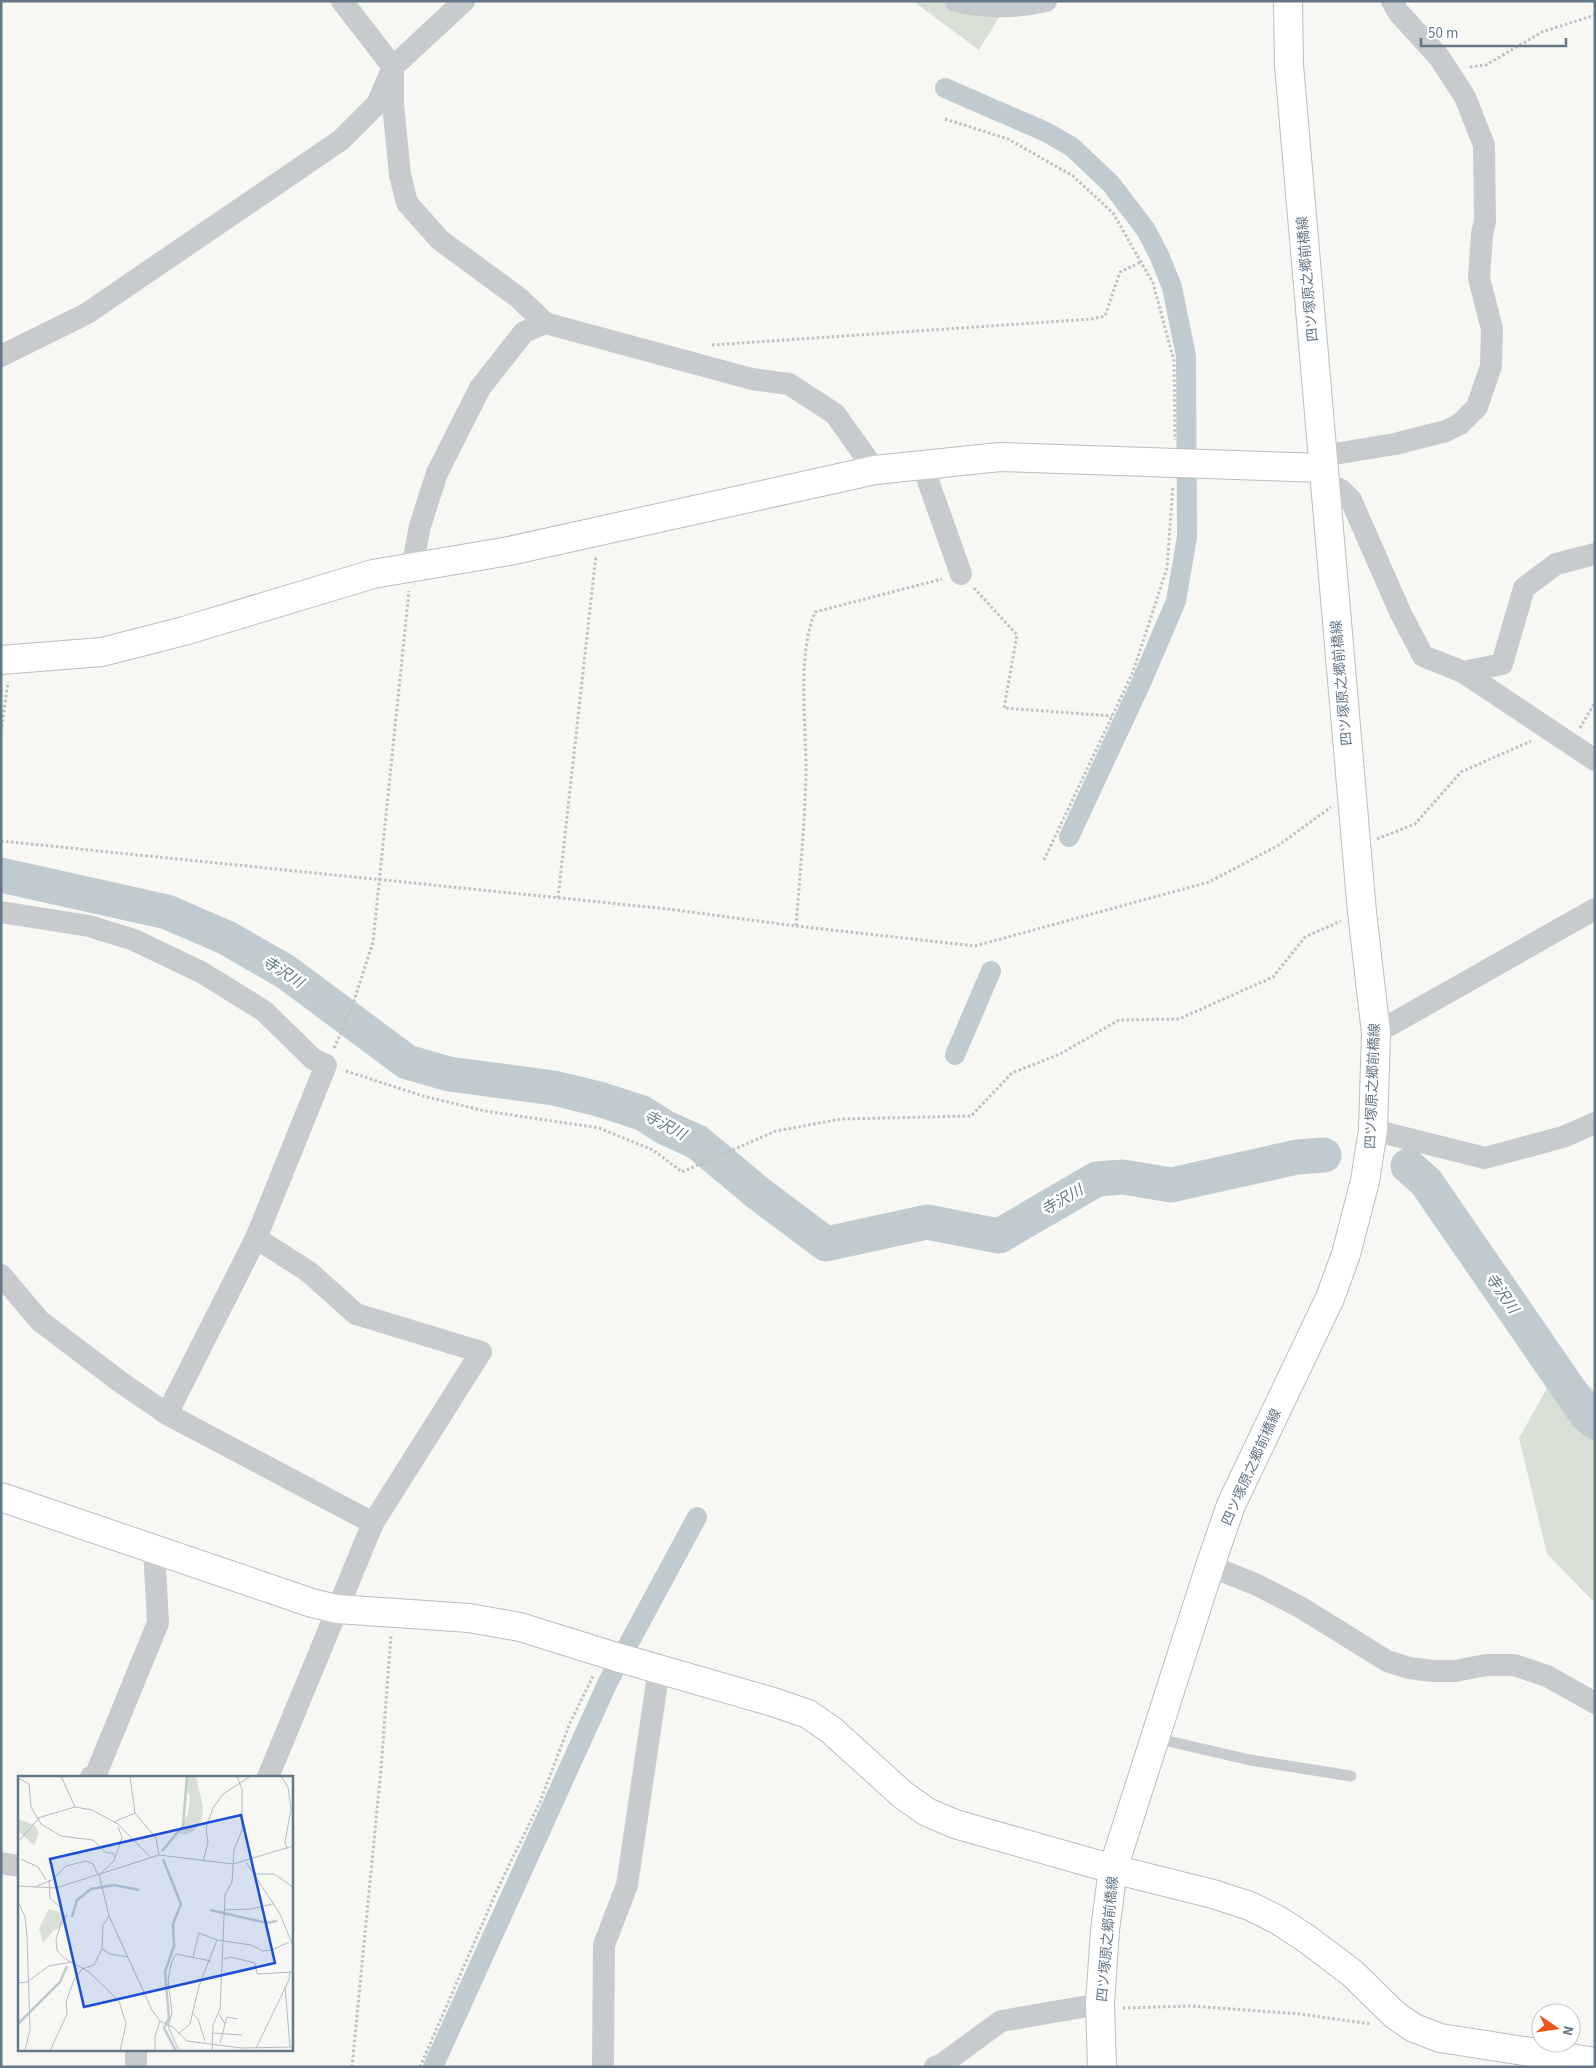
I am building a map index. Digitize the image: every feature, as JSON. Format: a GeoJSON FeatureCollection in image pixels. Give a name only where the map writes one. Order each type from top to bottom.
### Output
{"type":"FeatureCollection","features":[{"type":"Feature","properties":{"kind":"street"},"geometry":{"type":"LineString","coordinates":[[342,1],[394,67],[392,104],[400,175],[407,203],[440,240],[519,298],[545,323],[752,379],[790,384],[835,414],[875,470]]}},
{"type":"Feature","properties":{"kind":"street"},"geometry":{"type":"LineString","coordinates":[[1,356],[86,314],[341,140],[377,104],[394,67],[464,1]]}},
{"type":"Feature","properties":{"kind":"street"},"geometry":{"type":"LineString","coordinates":[[956,1],[976,6],[1021,7],[1046,1]]}},
{"type":"Feature","properties":{"kind":"street","name":"四ツ塚原之郷前橋線"},"geometry":{"type":"LineString","coordinates":[[1102,2067],[1100,2008],[1105,1930],[1113,1869],[1231,1506],[1333,1289],[1346,1254],[1365,1181],[1373,1130],[1376,1033],[1362,912],[1323,469],[1289,65],[1288,1]]}},
{"type":"Feature","properties":{"kind":"street"},"geometry":{"type":"LineString","coordinates":[[5,659],[102,652],[184,631],[373,574],[509,551],[875,470],[1000,457],[1323,469],[1394,444],[1446,431],[1460,424],[1477,407],[1490,366],[1492,329],[1479,278],[1482,234],[1485,221],[1484,145],[1465,96],[1439,57],[1398,12],[1392,1]]}},
{"type":"Feature","properties":{"kind":"street"},"geometry":{"type":"LineString","coordinates":[[412,567],[420,526],[437,473],[480,388],[524,332],[545,323]]}},
{"type":"Feature","properties":{"kind":"street"},"geometry":{"type":"LineString","coordinates":[[922,464],[961,574]]}},
{"type":"Feature","properties":{"kind":"street"},"geometry":{"type":"LineString","coordinates":[[1323,469],[1352,500],[1400,612],[1422,656],[1463,672],[1595,760]]}},
{"type":"Feature","properties":{"kind":"street"},"geometry":{"type":"LineString","coordinates":[[1463,672],[1502,664],[1524,588],[1556,564],[1595,554]]}},
{"type":"Feature","properties":{"kind":"street"},"geometry":{"type":"LineString","coordinates":[[1376,1033],[1595,909]]}},
{"type":"Feature","properties":{"kind":"street"},"geometry":{"type":"LineString","coordinates":[[1,912],[89,926],[134,940],[201,972],[264,1011],[313,1059],[326,1065],[256,1238],[167,1414]]}},
{"type":"Feature","properties":{"kind":"street"},"geometry":{"type":"LineString","coordinates":[[1373,1130],[1486,1158],[1563,1138],[1595,1123]]}},
{"type":"Feature","properties":{"kind":"street"},"geometry":{"type":"LineString","coordinates":[[256,1238],[309,1272],[356,1314],[481,1352],[373,1523],[268,1776]]}},
{"type":"Feature","properties":{"kind":"street"},"geometry":{"type":"LineString","coordinates":[[1,1275],[40,1321],[118,1381],[167,1414],[373,1523]]}},
{"type":"Feature","properties":{"kind":"street"},"geometry":{"type":"LineString","coordinates":[[1,1497],[312,1603],[337,1609],[469,1618],[520,1627],[808,1714],[831,1730],[903,1795],[927,1812],[955,1824],[1113,1869],[1213,1894],[1250,1906],[1278,1920],[1352,1973],[1395,2015],[1414,2028],[1440,2038],[1595,2062]]}},
{"type":"Feature","properties":{"kind":"street"},"geometry":{"type":"LineString","coordinates":[[93,1776],[96,1774],[158,1623],[154,1549]]}},
{"type":"Feature","properties":{"kind":"street"},"geometry":{"type":"LineString","coordinates":[[1210,1566],[1257,1585],[1300,1607],[1387,1661],[1409,1668],[1434,1671],[1455,1671],[1486,1665],[1514,1665],[1547,1676],[1595,1703]]}},
{"type":"Feature","properties":{"kind":"street"},"geometry":{"type":"LineString","coordinates":[[603,2067],[604,1946],[626,1885],[659,1669]]}},
{"type":"Feature","properties":{"kind":"street"},"geometry":{"type":"LineString","coordinates":[[1,1863],[18,1866]]}},
{"type":"Feature","properties":{"kind":"street"},"geometry":{"type":"LineString","coordinates":[[935,2067],[963,2057],[1001,2021],[1100,2008]]}},
{"type":"Feature","properties":{"kind":"street"},"geometry":{"type":"LineString","coordinates":[[136,2050],[136,2067]]}},
{"type":"Feature","properties":{"kind":"lane"},"geometry":{"type":"LineString","coordinates":[[1155,1738],[1250,1760],[1351,1776]]}},
{"type":"Feature","properties":{"kind":"path"},"geometry":{"type":"LineString","coordinates":[[1449,71],[1486,65],[1542,32],[1595,14]]}},
{"type":"Feature","properties":{"kind":"path"},"geometry":{"type":"LineString","coordinates":[[945,119],[1008,139],[1073,176],[1113,213],[1153,283],[1174,361],[1175,463],[1167,568],[1133,672],[1044,860]]}},
{"type":"Feature","properties":{"kind":"path"},"geometry":{"type":"LineString","coordinates":[[702,346],[1092,319],[1105,316],[1120,272],[1141,262]]}},
{"type":"Feature","properties":{"kind":"path"},"geometry":{"type":"LineString","coordinates":[[558,898],[596,556]]}},
{"type":"Feature","properties":{"kind":"path"},"geometry":{"type":"LineString","coordinates":[[339,1039],[351,1010],[373,942],[412,567]]}},
{"type":"Feature","properties":{"kind":"path"},"geometry":{"type":"LineString","coordinates":[[796,926],[806,772],[805,650],[808,628],[815,612],[961,574],[1017,635],[1004,708],[1112,716]]}},
{"type":"Feature","properties":{"kind":"path"},"geometry":{"type":"LineString","coordinates":[[1,732],[5,659]]}},
{"type":"Feature","properties":{"kind":"path"},"geometry":{"type":"LineString","coordinates":[[1572,744],[1595,702]]}},
{"type":"Feature","properties":{"kind":"path"},"geometry":{"type":"LineString","coordinates":[[1356,845],[1385,837],[1415,824],[1461,772],[1552,732]]}},
{"type":"Feature","properties":{"kind":"path"},"geometry":{"type":"LineString","coordinates":[[1,842],[558,898],[975,946],[1209,882],[1279,845],[1351,791]]}},
{"type":"Feature","properties":{"kind":"path"},"geometry":{"type":"LineString","coordinates":[[326,1065],[423,1096],[485,1111],[599,1128],[653,1150],[682,1172],[776,1131],[841,1119],[971,1116],[1012,1073],[1060,1054],[1119,1020],[1179,1020],[1273,977],[1305,937],[1362,912]]}},
{"type":"Feature","properties":{"kind":"path"},"geometry":{"type":"LineString","coordinates":[[352,2067],[380,1778],[392,1614]]}},
{"type":"Feature","properties":{"kind":"path"},"geometry":{"type":"LineString","coordinates":[[420,2067],[498,1888],[540,1802],[570,1723],[616,1657]]}},
{"type":"Feature","properties":{"kind":"path"},"geometry":{"type":"LineString","coordinates":[[1100,2008],[1191,2006],[1300,2014],[1375,2024]]}},
{"type":"Feature","properties":{"kind":"shaded area"},"geometry":{"type":"Polygon","coordinates":[[[913,1],[1009,1],[979,50],[913,1]]]}},
{"type":"Feature","properties":{"kind":"shaded area"},"geometry":{"type":"Polygon","coordinates":[[[1561,1363],[1595,1391],[1595,1603],[1547,1554],[1519,1438],[1561,1363]]]}},
{"type":"Feature","properties":{"kind":"waterway"},"geometry":{"type":"LineString","coordinates":[[945,88],[1046,132],[1072,147],[1111,184],[1146,230],[1159,255],[1172,287],[1186,356],[1187,537],[1176,601],[1141,683],[1069,837]]}},
{"type":"Feature","properties":{"kind":"waterway","name":"寺沢川"},"geometry":{"type":"LineString","coordinates":[[1,875],[167,912],[227,938],[286,972],[407,1062],[449,1074],[554,1088],[599,1099],[642,1113],[666,1128],[697,1142],[758,1193],[826,1244],[927,1222],[999,1236],[1097,1179],[1123,1177],[1171,1185],[1297,1157],[1324,1155]]}},
{"type":"Feature","properties":{"kind":"waterway"},"geometry":{"type":"LineString","coordinates":[[955,1055],[991,971]]}},
{"type":"Feature","properties":{"kind":"waterway","name":"寺沢川"},"geometry":{"type":"LineString","coordinates":[[1408,1166],[1426,1182],[1586,1414],[1595,1422]]}},
{"type":"Feature","properties":{"kind":"waterway"},"geometry":{"type":"LineString","coordinates":[[433,2067],[608,1682],[697,1517]]}}]}
